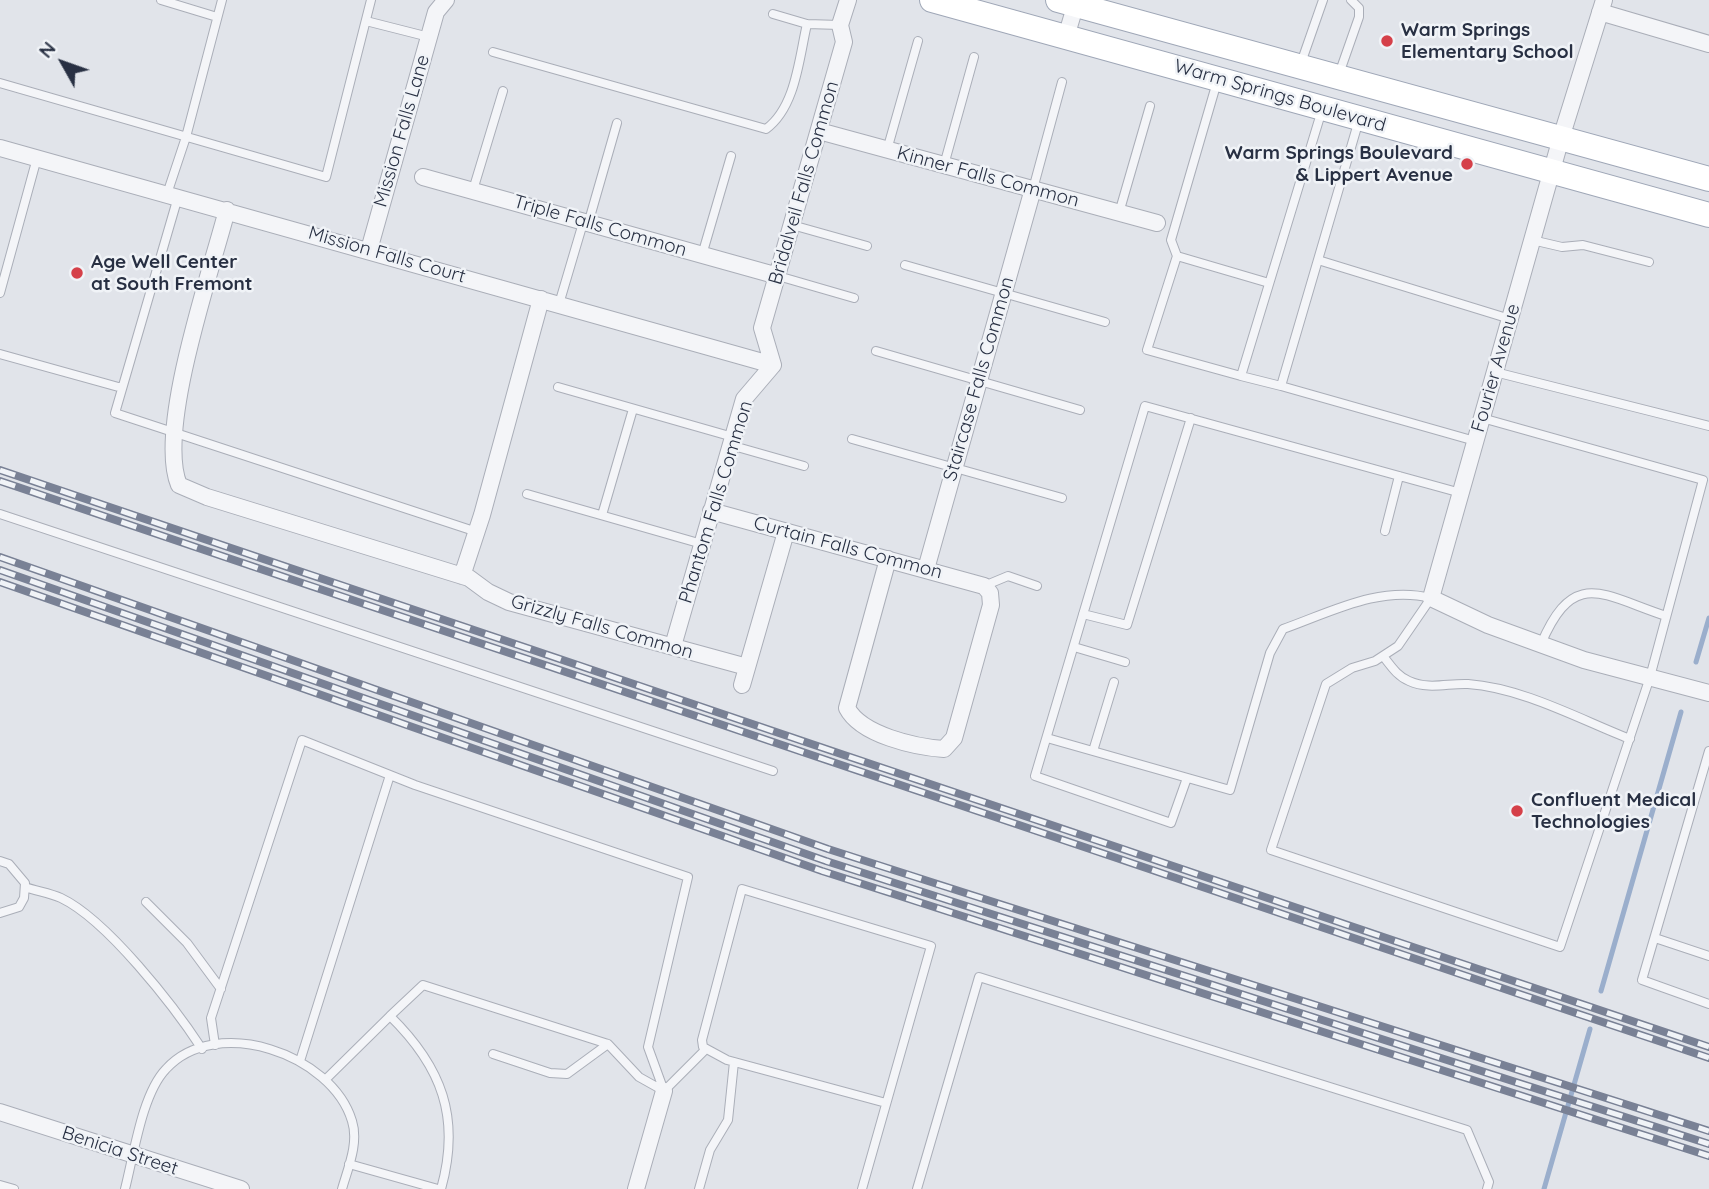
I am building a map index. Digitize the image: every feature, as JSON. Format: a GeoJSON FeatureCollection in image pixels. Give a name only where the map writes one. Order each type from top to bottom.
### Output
{"type":"FeatureCollection","features":[{"type":"Feature","properties":{"kind":"main road","name":"Warm Springs Boulevard"},"geometry":{"type":"LineString","coordinates":[[932,0],[1709,215]]}},
{"type":"Feature","properties":{"kind":"main road","name":"Warm Springs Boulevard"},"geometry":{"type":"LineString","coordinates":[[1070,2],[1709,179]]}},
{"type":"Feature","properties":{"kind":"main road"},"geometry":{"type":"LineString","coordinates":[[1218,79],[1228,47]]}},
{"type":"Feature","properties":{"kind":"street","name":"Bridalveil Falls Common"},"geometry":{"type":"LineString","coordinates":[[773,366],[762,328],[844,42],[840,25],[848,0]]}},
{"type":"Feature","properties":{"kind":"street"},"geometry":{"type":"LineString","coordinates":[[1066,37],[1070,2]]}},
{"type":"Feature","properties":{"kind":"street","name":"Mission Falls Lane"},"geometry":{"type":"LineString","coordinates":[[369,250],[439,4]]}},
{"type":"Feature","properties":{"kind":"street"},"geometry":{"type":"LineString","coordinates":[[1602,6],[1709,44]]}},
{"type":"Feature","properties":{"kind":"street","name":"Fourier Avenue"},"geometry":{"type":"LineString","coordinates":[[1432,598],[1560,138],[1602,6]]}},
{"type":"Feature","properties":{"kind":"street","name":"Kinner Falls Common"},"geometry":{"type":"LineString","coordinates":[[819,131],[1157,223]]}},
{"type":"Feature","properties":{"kind":"street","name":"Mission Falls Court"},"geometry":{"type":"LineString","coordinates":[[0,148],[773,366]]}},
{"type":"Feature","properties":{"kind":"street","name":"Triple Falls Common"},"geometry":{"type":"LineString","coordinates":[[423,177],[778,276]]}},
{"type":"Feature","properties":{"kind":"street","name":"Staircase Falls Common"},"geometry":{"type":"LineString","coordinates":[[926,569],[1032,189]]}},
{"type":"Feature","properties":{"kind":"street"},"geometry":{"type":"LineString","coordinates":[[174,432],[175,408],[227,210]]}},
{"type":"Feature","properties":{"kind":"street"},"geometry":{"type":"LineString","coordinates":[[462,576],[541,299]]}},
{"type":"Feature","properties":{"kind":"street","name":"Phantom Falls Common"},"geometry":{"type":"LineString","coordinates":[[673,646],[744,399],[773,366]]}},
{"type":"Feature","properties":{"kind":"street","name":"Grizzly Falls Common"},"geometry":{"type":"LineString","coordinates":[[174,432],[174,473],[179,485],[207,497],[462,576],[509,602],[747,667]]}},
{"type":"Feature","properties":{"kind":"street","name":"Curtain Falls Common"},"geometry":{"type":"LineString","coordinates":[[711,511],[984,586]]}},
{"type":"Feature","properties":{"kind":"street"},"geometry":{"type":"LineString","coordinates":[[742,685],[786,532]]}},
{"type":"Feature","properties":{"kind":"street"},"geometry":{"type":"LineString","coordinates":[[888,559],[847,708],[853,719],[874,730],[927,748],[944,749],[954,738],[991,605],[990,593],[984,586]]}},
{"type":"Feature","properties":{"kind":"street"},"geometry":{"type":"LineString","coordinates":[[1432,598],[1488,625],[1584,660],[1709,693]]}},
{"type":"Feature","properties":{"kind":"street"},"geometry":{"type":"LineString","coordinates":[[636,1189],[664,1091]]}},
{"type":"Feature","properties":{"kind":"street","name":"Benicia Street"},"geometry":{"type":"LineString","coordinates":[[0,1112],[241,1189]]}},
{"type":"Feature","properties":{"kind":"lane"},"geometry":{"type":"LineString","coordinates":[[161,0],[217,17]]}},
{"type":"Feature","properties":{"kind":"lane"},"geometry":{"type":"LineString","coordinates":[[222,0],[115,413],[477,531]]}},
{"type":"Feature","properties":{"kind":"lane"},"geometry":{"type":"LineString","coordinates":[[0,83],[326,177],[371,0]]}},
{"type":"Feature","properties":{"kind":"lane"},"geometry":{"type":"LineString","coordinates":[[1300,67],[1323,0]]}},
{"type":"Feature","properties":{"kind":"lane"},"geometry":{"type":"LineString","coordinates":[[1338,77],[1359,17],[1359,8],[1351,0]]}},
{"type":"Feature","properties":{"kind":"lane"},"geometry":{"type":"LineString","coordinates":[[773,14],[807,24],[840,25]]}},
{"type":"Feature","properties":{"kind":"lane"},"geometry":{"type":"LineString","coordinates":[[366,21],[429,37]]}},
{"type":"Feature","properties":{"kind":"lane"},"geometry":{"type":"LineString","coordinates":[[493,52],[766,129],[775,122],[792,85],[807,24]]}},
{"type":"Feature","properties":{"kind":"lane"},"geometry":{"type":"LineString","coordinates":[[887,149],[918,41]]}},
{"type":"Feature","properties":{"kind":"lane"},"geometry":{"type":"LineString","coordinates":[[944,165],[974,58]]}},
{"type":"Feature","properties":{"kind":"lane"},"geometry":{"type":"LineString","coordinates":[[1218,79],[1171,240],[1177,256],[1147,350],[1475,442]]}},
{"type":"Feature","properties":{"kind":"lane"},"geometry":{"type":"LineString","coordinates":[[1032,189],[1062,82]]}},
{"type":"Feature","properties":{"kind":"lane"},"geometry":{"type":"LineString","coordinates":[[473,190],[503,91]]}},
{"type":"Feature","properties":{"kind":"lane"},"geometry":{"type":"LineString","coordinates":[[1119,213],[1150,106]]}},
{"type":"Feature","properties":{"kind":"lane"},"geometry":{"type":"LineString","coordinates":[[1241,376],[1322,108]]}},
{"type":"Feature","properties":{"kind":"lane"},"geometry":{"type":"LineString","coordinates":[[1281,386],[1359,118]]}},
{"type":"Feature","properties":{"kind":"lane"},"geometry":{"type":"LineString","coordinates":[[559,304],[617,122]]}},
{"type":"Feature","properties":{"kind":"lane"},"geometry":{"type":"LineString","coordinates":[[702,255],[732,156]]}},
{"type":"Feature","properties":{"kind":"lane"},"geometry":{"type":"LineString","coordinates":[[0,293],[37,158]]}},
{"type":"Feature","properties":{"kind":"lane"},"geometry":{"type":"LineString","coordinates":[[792,225],[867,246]]}},
{"type":"Feature","properties":{"kind":"lane"},"geometry":{"type":"LineString","coordinates":[[1532,240],[1562,247],[1583,245],[1649,262]]}},
{"type":"Feature","properties":{"kind":"lane"},"geometry":{"type":"LineString","coordinates":[[1177,256],[1269,283]]}},
{"type":"Feature","properties":{"kind":"lane"},"geometry":{"type":"LineString","coordinates":[[1318,260],[1510,318]]}},
{"type":"Feature","properties":{"kind":"lane"},"geometry":{"type":"LineString","coordinates":[[905,265],[1105,322]]}},
{"type":"Feature","properties":{"kind":"lane"},"geometry":{"type":"LineString","coordinates":[[778,276],[854,298]]}},
{"type":"Feature","properties":{"kind":"lane"},"geometry":{"type":"LineString","coordinates":[[876,351],[1080,410]]}},
{"type":"Feature","properties":{"kind":"lane"},"geometry":{"type":"LineString","coordinates":[[0,354],[122,388]]}},
{"type":"Feature","properties":{"kind":"lane"},"geometry":{"type":"LineString","coordinates":[[1495,372],[1709,426]]}},
{"type":"Feature","properties":{"kind":"lane"},"geometry":{"type":"LineString","coordinates":[[558,387],[634,409],[804,466]]}},
{"type":"Feature","properties":{"kind":"lane"},"geometry":{"type":"LineString","coordinates":[[1187,778],[1171,823],[1035,776],[1145,406],[1461,493]]}},
{"type":"Feature","properties":{"kind":"lane"},"geometry":{"type":"LineString","coordinates":[[602,515],[634,409]]}},
{"type":"Feature","properties":{"kind":"lane"},"geometry":{"type":"LineString","coordinates":[[1083,614],[1127,625],[1191,418]]}},
{"type":"Feature","properties":{"kind":"lane"},"geometry":{"type":"LineString","coordinates":[[1047,738],[1230,790],[1270,653],[1283,629],[1390,593],[1411,593],[1432,598],[1398,646],[1326,684],[1271,850],[1560,947],[1650,677],[1703,480],[1482,418]]}},
{"type":"Feature","properties":{"kind":"lane"},"geometry":{"type":"LineString","coordinates":[[852,439],[1062,498]]}},
{"type":"Feature","properties":{"kind":"lane"},"geometry":{"type":"LineString","coordinates":[[1385,531],[1399,476]]}},
{"type":"Feature","properties":{"kind":"lane"},"geometry":{"type":"LineString","coordinates":[[527,494],[702,544]]}},
{"type":"Feature","properties":{"kind":"lane"},"geometry":{"type":"LineString","coordinates":[[0,514],[773,771]]}},
{"type":"Feature","properties":{"kind":"lane"},"geometry":{"type":"LineString","coordinates":[[984,586],[1008,576],[1037,586]]}},
{"type":"Feature","properties":{"kind":"lane"},"geometry":{"type":"LineString","coordinates":[[1541,644],[1553,616],[1563,603],[1583,593],[1598,594],[1667,616]]}},
{"type":"Feature","properties":{"kind":"lane"},"geometry":{"type":"LineString","coordinates":[[1074,647],[1125,662]]}},
{"type":"Feature","properties":{"kind":"lane"},"geometry":{"type":"LineString","coordinates":[[1383,656],[1397,674],[1408,681],[1423,686],[1468,684],[1519,696],[1630,739]]}},
{"type":"Feature","properties":{"kind":"lane"},"geometry":{"type":"LineString","coordinates":[[1093,751],[1114,682]]}},
{"type":"Feature","properties":{"kind":"lane"},"geometry":{"type":"LineString","coordinates":[[215,1045],[211,1018],[302,740],[390,775],[688,877],[648,1047],[664,1091]]}},
{"type":"Feature","properties":{"kind":"lane"},"geometry":{"type":"LineString","coordinates":[[1708,755],[1642,980],[1709,1004]]}},
{"type":"Feature","properties":{"kind":"lane"},"geometry":{"type":"LineString","coordinates":[[300,1061],[390,775]]}},
{"type":"Feature","properties":{"kind":"lane"},"geometry":{"type":"LineString","coordinates":[[0,861],[19,873],[24,887],[19,907],[0,913]]}},
{"type":"Feature","properties":{"kind":"lane"},"geometry":{"type":"LineString","coordinates":[[24,887],[60,897],[94,921],[174,1007],[202,1049]]}},
{"type":"Feature","properties":{"kind":"lane"},"geometry":{"type":"LineString","coordinates":[[862,1189],[930,946],[742,889],[702,1040],[706,1049],[734,1062],[886,1103]]}},
{"type":"Feature","properties":{"kind":"lane"},"geometry":{"type":"LineString","coordinates":[[146,902],[187,943],[220,989]]}},
{"type":"Feature","properties":{"kind":"lane"},"geometry":{"type":"LineString","coordinates":[[1655,938],[1709,956]]}},
{"type":"Feature","properties":{"kind":"lane"},"geometry":{"type":"LineString","coordinates":[[917,1189],[979,977],[1468,1130],[1489,1182],[1487,1189]]}},
{"type":"Feature","properties":{"kind":"lane"},"geometry":{"type":"LineString","coordinates":[[325,1080],[423,985],[608,1044],[639,1077],[664,1091]]}},
{"type":"Feature","properties":{"kind":"lane"},"geometry":{"type":"LineString","coordinates":[[349,1164],[440,1189],[450,1143],[444,1096],[425,1054],[390,1016]]}},
{"type":"Feature","properties":{"kind":"lane"},"geometry":{"type":"LineString","coordinates":[[125,1189],[153,1085],[167,1067],[186,1054],[215,1045],[246,1044],[272,1049],[300,1061],[325,1080],[344,1102],[353,1122],[354,1137],[342,1189]]}},
{"type":"Feature","properties":{"kind":"lane"},"geometry":{"type":"LineString","coordinates":[[494,1054],[550,1073],[567,1074],[608,1044]]}},
{"type":"Feature","properties":{"kind":"lane"},"geometry":{"type":"LineString","coordinates":[[664,1091],[706,1049]]}},
{"type":"Feature","properties":{"kind":"lane"},"geometry":{"type":"LineString","coordinates":[[699,1189],[710,1150],[729,1120],[734,1062]]}},
{"type":"Feature","properties":{"kind":"lane"},"geometry":{"type":"LineString","coordinates":[[0,1185],[14,1189]]}},
{"type":"Feature","properties":{"kind":"waterway"},"geometry":{"type":"LineString","coordinates":[[1696,662],[1709,618]]}},
{"type":"Feature","properties":{"kind":"waterway"},"geometry":{"type":"LineString","coordinates":[[1601,991],[1681,712]]}},
{"type":"Feature","properties":{"kind":"waterway"},"geometry":{"type":"LineString","coordinates":[[1544,1189],[1590,1029]]}},
{"type":"Feature","properties":{"kind":"railway"},"geometry":{"type":"LineString","coordinates":[[0,470],[1709,1047]]}},
{"type":"Feature","properties":{"kind":"railway"},"geometry":{"type":"LineString","coordinates":[[0,481],[1709,1058]]}},
{"type":"Feature","properties":{"kind":"railway"},"geometry":{"type":"LineString","coordinates":[[0,557],[828,849],[1709,1131]]}},
{"type":"Feature","properties":{"kind":"railway"},"geometry":{"type":"LineString","coordinates":[[0,570],[826,861],[1709,1144]]}},
{"type":"Feature","properties":{"kind":"railway"},"geometry":{"type":"LineString","coordinates":[[0,582],[822,871],[1709,1156]]}},
{"type":"Feature","properties":{"kind":"place","name":"Warm Springs Elementary School"},"geometry":{"type":"Point","coordinates":[1387,41]}},
{"type":"Feature","properties":{"kind":"place","name":"Warm Springs Boulevard & Lippert Avenue"},"geometry":{"type":"Point","coordinates":[1467,164]}},
{"type":"Feature","properties":{"kind":"place","name":"Age Well Center at South Fremont"},"geometry":{"type":"Point","coordinates":[77,273]}},
{"type":"Feature","properties":{"kind":"place","name":"Confluent Medical Technologies"},"geometry":{"type":"Point","coordinates":[1517,811]}}]}
